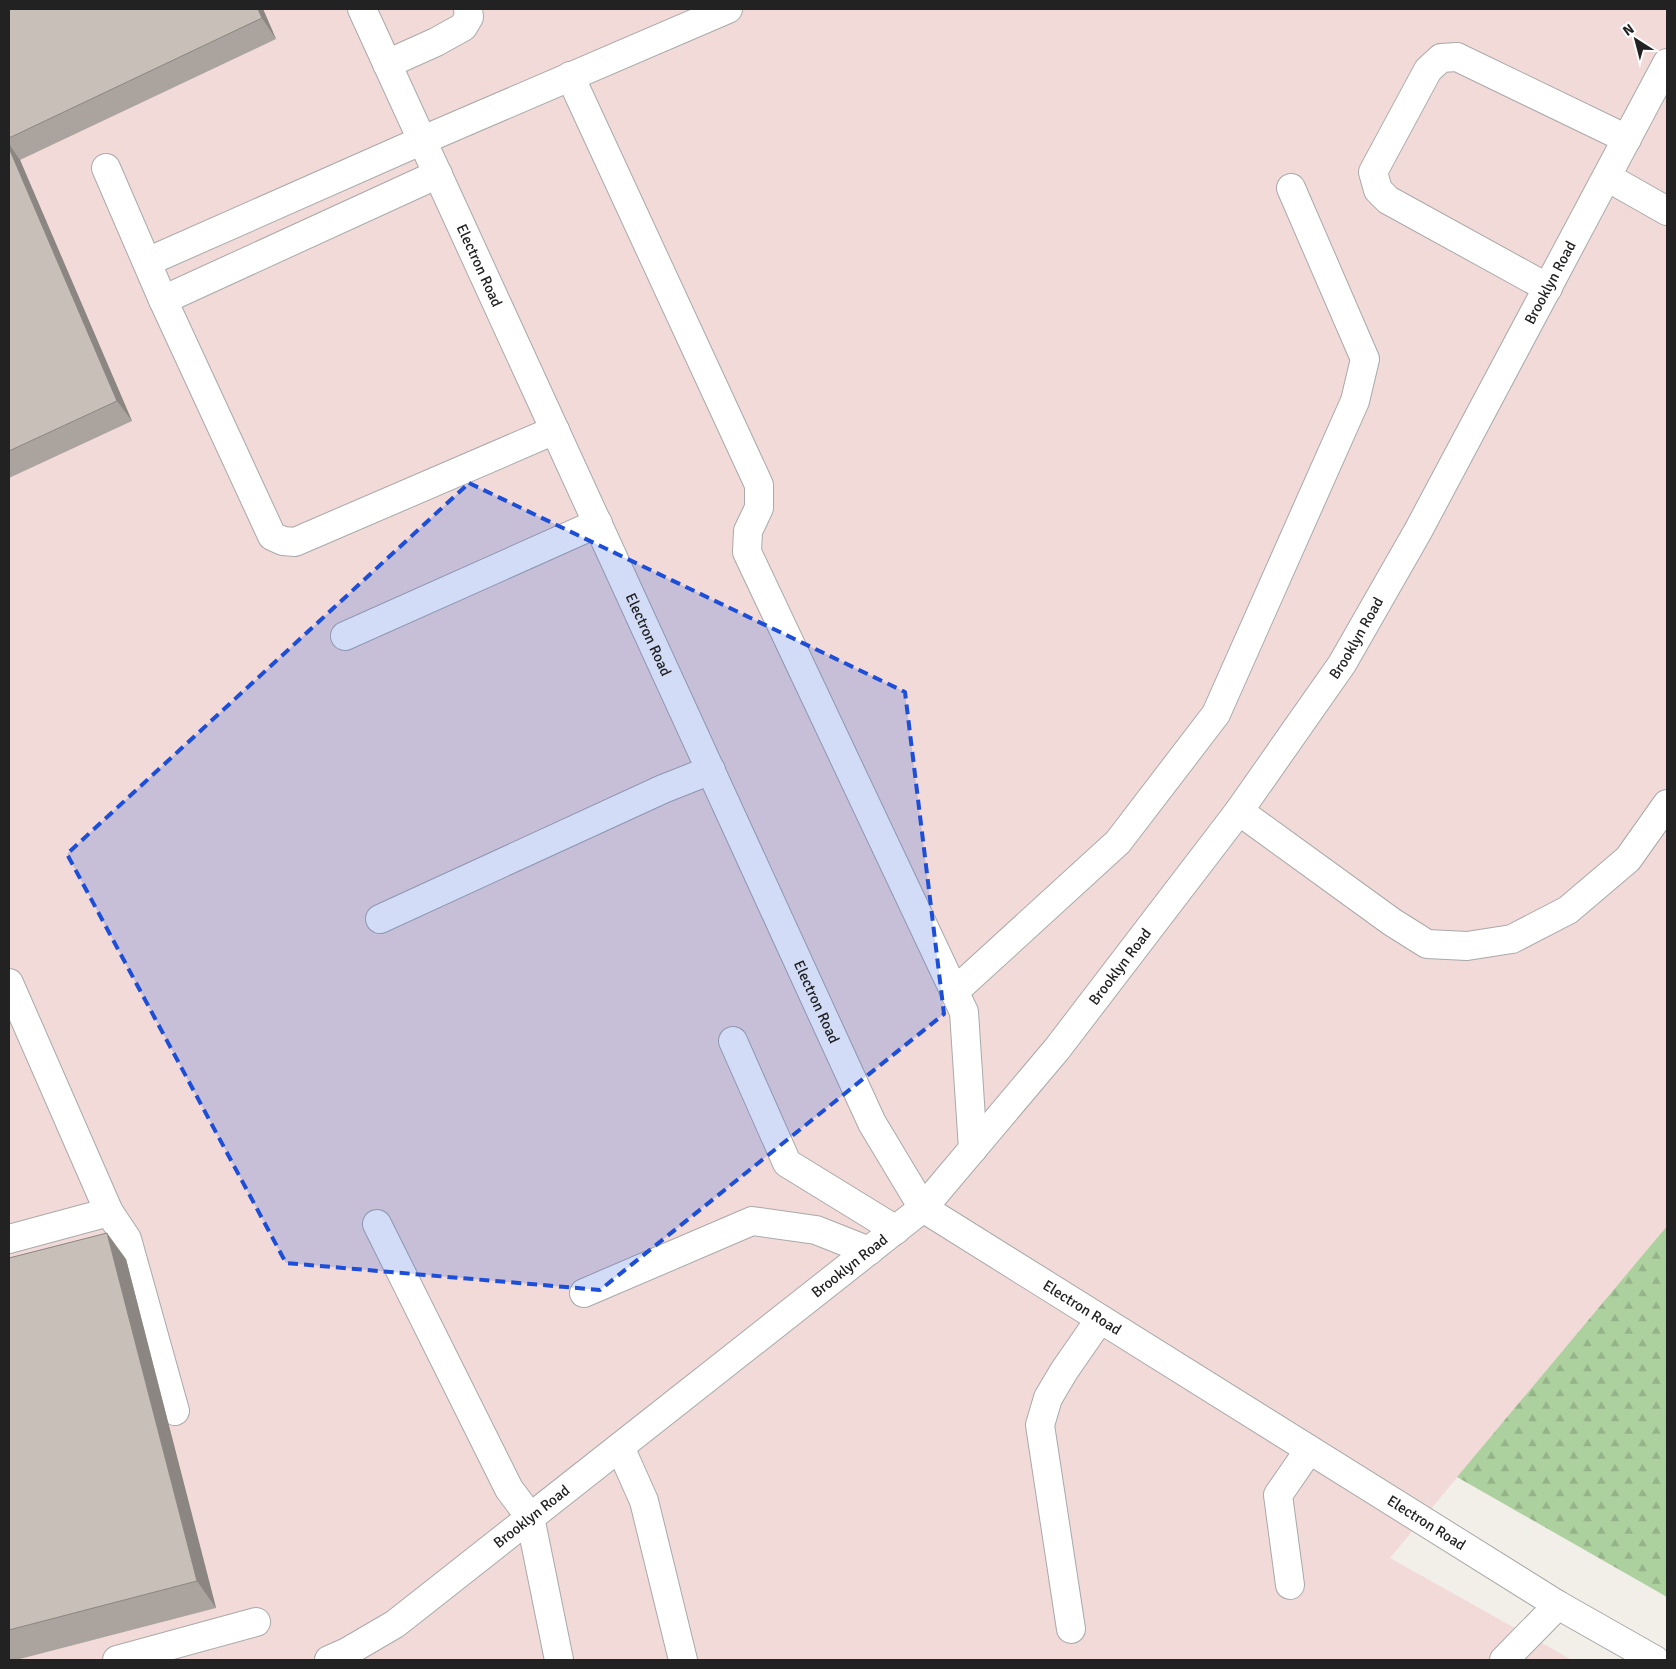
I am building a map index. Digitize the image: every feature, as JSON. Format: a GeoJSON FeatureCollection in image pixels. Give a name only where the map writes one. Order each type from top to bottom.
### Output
{"type":"FeatureCollection","features":[{"type":"Feature","properties":{"kind":"street","name":"Electron Road"},"geometry":{"type":"LineString","coordinates":[[362,9],[872,1123],[923,1208],[1558,1605],[1655,1660]]}},
{"type":"Feature","properties":{"kind":"street"},"geometry":{"type":"LineString","coordinates":[[388,64],[436,42],[462,27],[469,17],[468,9]]}},
{"type":"Feature","properties":{"kind":"street"},"geometry":{"type":"LineString","coordinates":[[147,262],[423,140],[728,9]]}},
{"type":"Feature","properties":{"kind":"street"},"geometry":{"type":"LineString","coordinates":[[1548,288],[1388,200],[1378,190],[1373,172],[1428,70],[1441,58],[1457,57],[1627,139]]}},
{"type":"Feature","properties":{"kind":"street","name":"Brooklyn Road"},"geometry":{"type":"LineString","coordinates":[[328,1660],[347,1652],[394,1624],[923,1208],[1057,1049],[1239,811],[1342,664],[1418,531],[1667,63]]}},
{"type":"Feature","properties":{"kind":"street"},"geometry":{"type":"LineString","coordinates":[[570,76],[758,485],[759,508],[748,531],[747,552],[964,1012],[973,1149]]}},
{"type":"Feature","properties":{"kind":"street"},"geometry":{"type":"LineString","coordinates":[[106,168],[163,300],[272,536],[283,541],[296,542],[555,430]]}},
{"type":"Feature","properties":{"kind":"street"},"geometry":{"type":"LineString","coordinates":[[163,300],[438,174]]}},
{"type":"Feature","properties":{"kind":"street"},"geometry":{"type":"LineString","coordinates":[[1606,177],[1667,210]]}},
{"type":"Feature","properties":{"kind":"street"},"geometry":{"type":"LineString","coordinates":[[955,991],[1118,842],[1216,714],[1355,401],[1365,359],[1291,188]]}},
{"type":"Feature","properties":{"kind":"street"},"geometry":{"type":"LineString","coordinates":[[345,636],[598,523]]}},
{"type":"Feature","properties":{"kind":"street"},"geometry":{"type":"LineString","coordinates":[[380,919],[663,789],[711,770]]}},
{"type":"Feature","properties":{"kind":"street"},"geometry":{"type":"LineString","coordinates":[[1239,811],[1392,922],[1427,944],[1467,946],[1512,939],[1568,910],[1628,859],[1667,804]]}},
{"type":"Feature","properties":{"kind":"street"},"geometry":{"type":"LineString","coordinates":[[9,983],[109,1212],[127,1239],[175,1411]]}},
{"type":"Feature","properties":{"kind":"street"},"geometry":{"type":"LineString","coordinates":[[733,1041],[787,1164],[896,1230]]}},
{"type":"Feature","properties":{"kind":"street"},"geometry":{"type":"LineString","coordinates":[[9,1239],[109,1212]]}},
{"type":"Feature","properties":{"kind":"street"},"geometry":{"type":"LineString","coordinates":[[584,1293],[752,1221],[816,1230],[868,1251]]}},
{"type":"Feature","properties":{"kind":"street"},"geometry":{"type":"LineString","coordinates":[[377,1224],[509,1489],[530,1517],[559,1660]]}},
{"type":"Feature","properties":{"kind":"street"},"geometry":{"type":"LineString","coordinates":[[1070,1629],[1040,1425],[1048,1398],[1100,1319]]}},
{"type":"Feature","properties":{"kind":"street"},"geometry":{"type":"LineString","coordinates":[[620,1446],[644,1501],[683,1660]]}},
{"type":"Feature","properties":{"kind":"street"},"geometry":{"type":"LineString","coordinates":[[1290,1585],[1278,1495],[1310,1450]]}},
{"type":"Feature","properties":{"kind":"street"},"geometry":{"type":"LineString","coordinates":[[1504,1660],[1558,1605]]}},
{"type":"Feature","properties":{"kind":"street"},"geometry":{"type":"LineString","coordinates":[[117,1660],[256,1622]]}},
{"type":"Feature","properties":{"kind":"highlighted area"},"geometry":{"type":"Polygon","coordinates":[[[469,483],[905,692],[944,1014],[600,1290],[286,1263],[67,854],[469,483]]]}},
{"type":"Feature","properties":{"kind":"shaded area"},"geometry":{"type":"Polygon","coordinates":[[[9,9],[1667,9],[1667,1226],[1390,1558],[1572,1660],[9,1660],[9,9]]]}},
{"type":"Feature","properties":{"kind":"green space"},"geometry":{"type":"Polygon","coordinates":[[[1667,1226],[1667,1597],[1457,1477],[1667,1226]]]}},
{"type":"Feature","properties":{"kind":"building"},"geometry":{"type":"Polygon","coordinates":[[[9,9],[258,9],[262,18],[9,138],[9,9]]]}},
{"type":"Feature","properties":{"kind":"building"},"geometry":{"type":"Polygon","coordinates":[[[9,148],[117,401],[9,451],[9,148]]]}},
{"type":"Feature","properties":{"kind":"building"},"geometry":{"type":"Polygon","coordinates":[[[107,1233],[197,1581],[9,1630],[9,1258],[107,1233]]]}}]}
